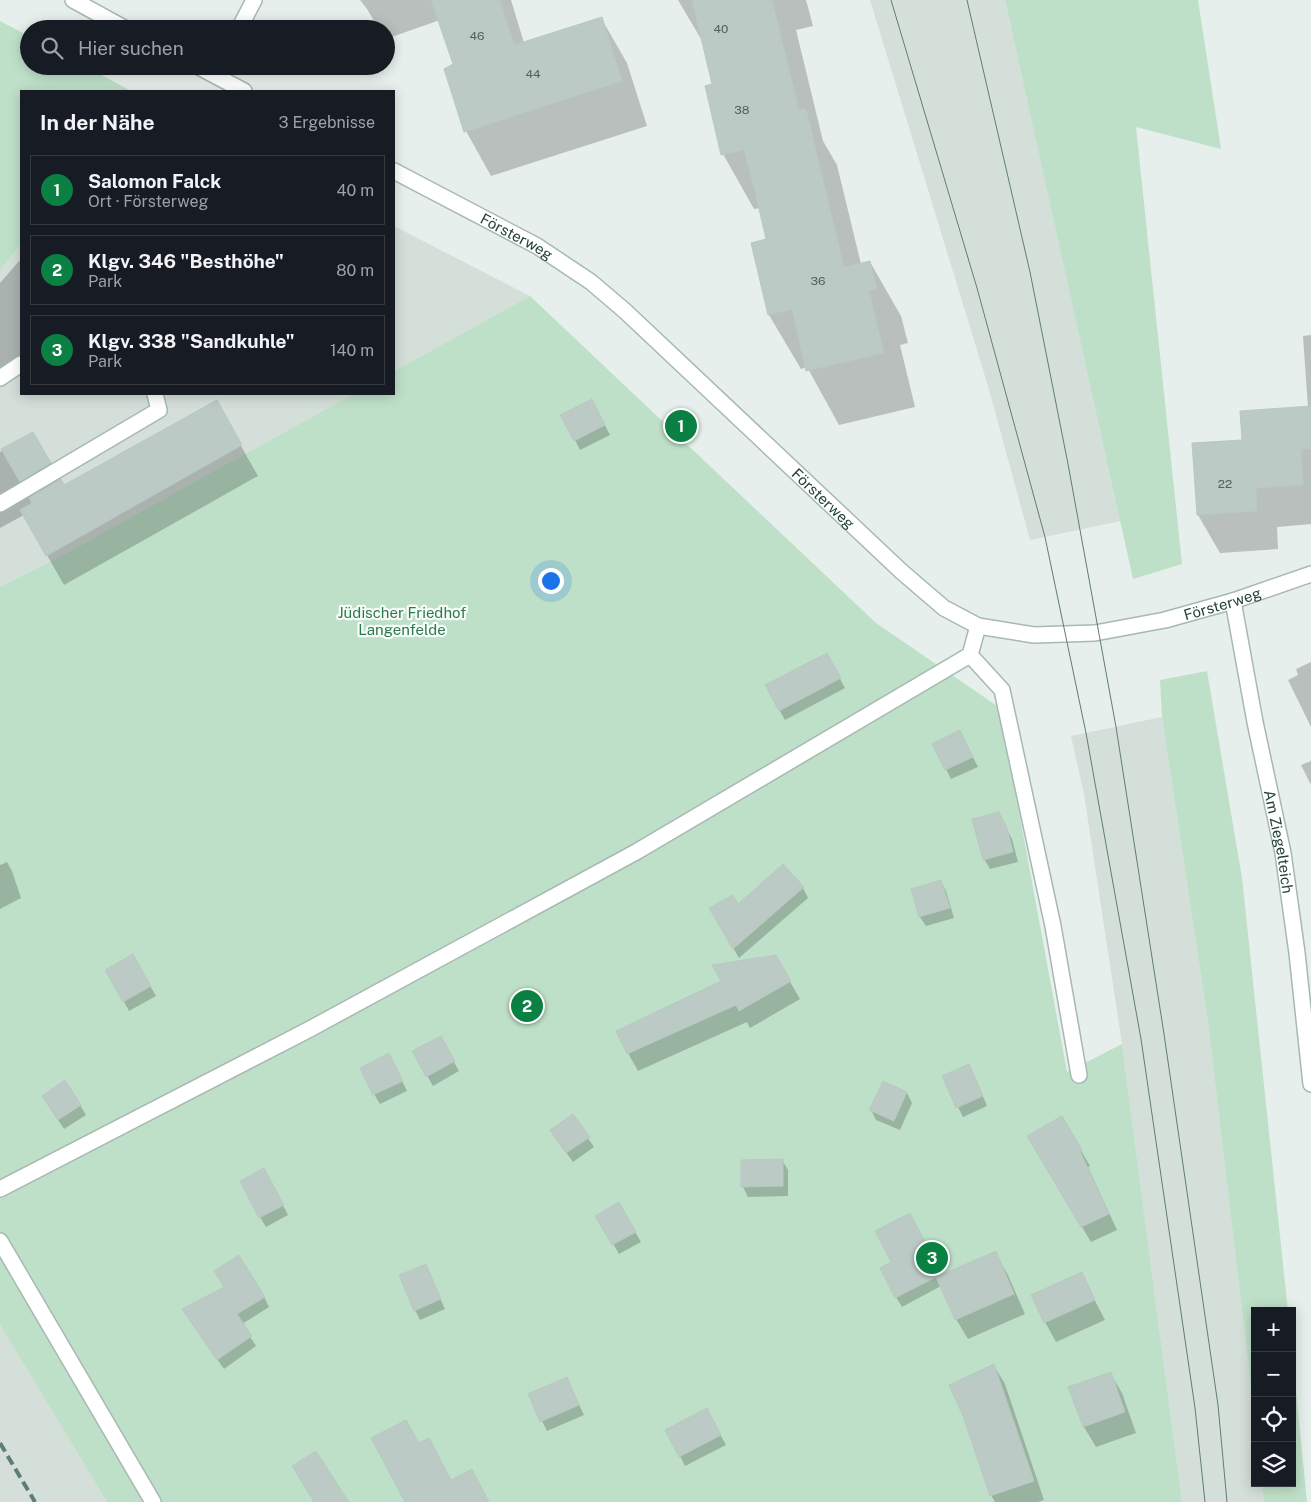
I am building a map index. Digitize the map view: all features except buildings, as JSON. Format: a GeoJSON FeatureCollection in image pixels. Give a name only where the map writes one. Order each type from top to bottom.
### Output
{"type":"FeatureCollection","features":[{"type":"Feature","properties":{"kind":"street"},"geometry":{"type":"LineString","coordinates":[[73,0],[110,20]]}},
{"type":"Feature","properties":{"kind":"street"},"geometry":{"type":"LineString","coordinates":[[244,20],[254,0]]}},
{"type":"Feature","properties":{"kind":"street"},"geometry":{"type":"LineString","coordinates":[[222,75],[243,90]]}},
{"type":"Feature","properties":{"kind":"street","name":"Försterweg"},"geometry":{"type":"LineString","coordinates":[[395,172],[537,246],[591,282],[626,311],[902,572],[944,608],[978,626],[1034,635],[1095,634],[1165,620],[1234,601],[1311,574]]}},
{"type":"Feature","properties":{"kind":"street"},"geometry":{"type":"LineString","coordinates":[[0,378],[20,365]]}},
{"type":"Feature","properties":{"kind":"street"},"geometry":{"type":"LineString","coordinates":[[0,504],[159,410],[155,395]]}},
{"type":"Feature","properties":{"kind":"street","name":"Am Ziegelteich"},"geometry":{"type":"LineString","coordinates":[[1234,601],[1255,722],[1282,853],[1297,953],[1311,1084]]}},
{"type":"Feature","properties":{"kind":"street"},"geometry":{"type":"LineString","coordinates":[[0,1189],[308,1030],[636,852],[970,655],[978,626]]}},
{"type":"Feature","properties":{"kind":"street"},"geometry":{"type":"LineString","coordinates":[[970,655],[1002,690],[1053,926],[1080,1075]]}},
{"type":"Feature","properties":{"kind":"street"},"geometry":{"type":"LineString","coordinates":[[0,1242],[153,1502]]}},
{"type":"Feature","properties":{"kind":"shaded area"},"geometry":{"type":"Polygon","coordinates":[[[870,0],[1005,0],[1121,521],[1030,540],[988,386],[870,0]]]}},
{"type":"Feature","properties":{"kind":"shaded area"},"geometry":{"type":"Polygon","coordinates":[[[395,227],[530,296],[395,370],[395,227]]]}},
{"type":"Feature","properties":{"kind":"shaded area"},"geometry":{"type":"Polygon","coordinates":[[[20,245],[20,395],[351,395],[63,555],[0,587],[0,270],[20,245]]]}},
{"type":"Feature","properties":{"kind":"shaded area"},"geometry":{"type":"Polygon","coordinates":[[[1162,717],[1208,1023],[1251,1387],[1251,1487],[1262,1487],[1264,1502],[1182,1502],[1122,1044],[1084,794],[1071,736],[1162,717]]]}},
{"type":"Feature","properties":{"kind":"shaded area"},"geometry":{"type":"Polygon","coordinates":[[[0,1325],[107,1502],[0,1502],[0,1325]]]}},
{"type":"Feature","properties":{"kind":"green space"},"geometry":{"type":"Polygon","coordinates":[[[1005,0],[1198,0],[1221,149],[1136,127],[1182,564],[1133,579],[1005,0]]]}},
{"type":"Feature","properties":{"kind":"green space"},"geometry":{"type":"Polygon","coordinates":[[[0,21],[20,31],[20,75],[102,75],[129,90],[20,90],[20,245],[0,270],[0,21]]]}},
{"type":"Feature","properties":{"kind":"green space","name":"Jüdischer Friedhof Langenfelde"},"geometry":{"type":"Polygon","coordinates":[[[530,296],[876,623],[1000,708],[1067,1072],[1122,1044],[1182,1502],[107,1502],[0,1325],[0,587],[63,555],[351,395],[395,395],[395,370],[530,296]]]}},
{"type":"Feature","properties":{"kind":"green space"},"geometry":{"type":"Polygon","coordinates":[[[1207,671],[1242,878],[1288,1307],[1251,1307],[1251,1387],[1208,1023],[1162,717],[1160,680],[1207,671]]]}},
{"type":"Feature","properties":{"kind":"green space"},"geometry":{"type":"Polygon","coordinates":[[[1296,1392],[1307,1502],[1264,1502],[1262,1487],[1296,1487],[1296,1392]]]}},
{"type":"Feature","properties":{"kind":"tram line"},"geometry":{"type":"LineString","coordinates":[[891,0],[977,288],[1045,537],[1086,733],[1141,1039],[1195,1408],[1205,1502]]}},
{"type":"Feature","properties":{"kind":"tram line"},"geometry":{"type":"LineString","coordinates":[[967,0],[1030,272],[1068,464],[1116,727],[1164,1034],[1218,1405],[1227,1502]]}},
{"type":"Feature","properties":{"kind":"railway"},"geometry":{"type":"LineString","coordinates":[[0,1443],[35,1502]]}},
{"type":"Feature","properties":{"kind":"place","name":"Salomon Falck"},"geometry":{"type":"Point","coordinates":[681,426]}},
{"type":"Feature","properties":{"kind":"place","name":"Klgv. 346 \"Besthöhe\""},"geometry":{"type":"Point","coordinates":[527,1006]}},
{"type":"Feature","properties":{"kind":"place","name":"Klgv. 338 \"Sandkuhle\""},"geometry":{"type":"Point","coordinates":[932,1258]}}]}
